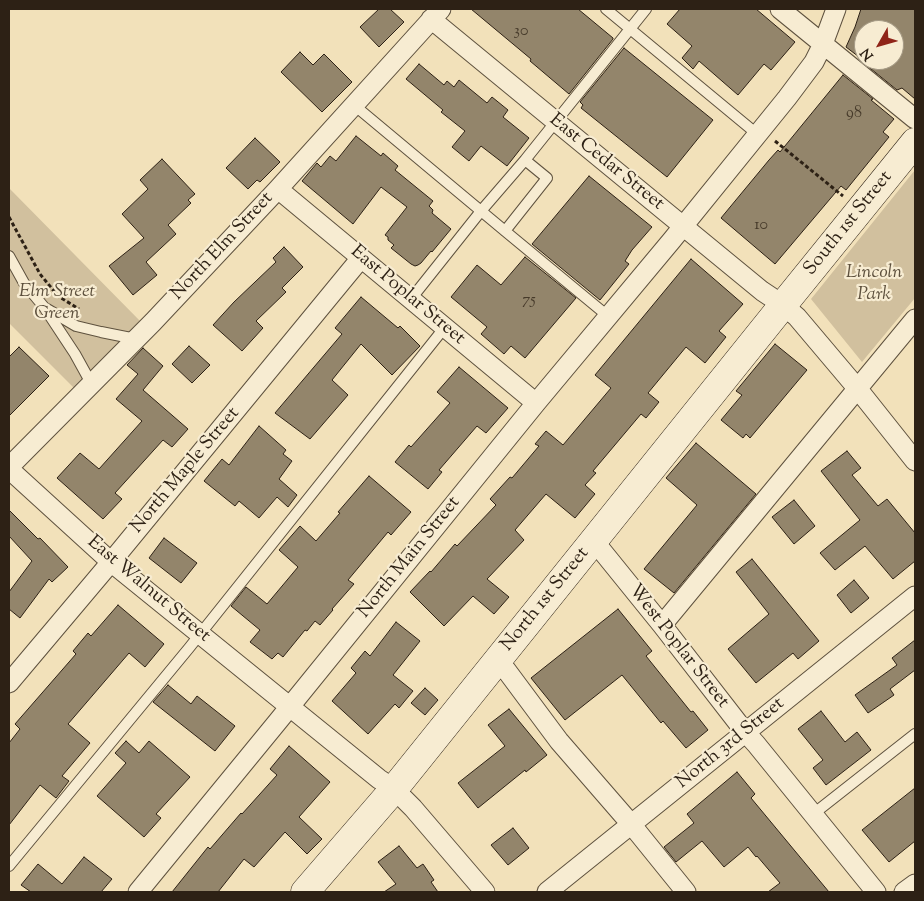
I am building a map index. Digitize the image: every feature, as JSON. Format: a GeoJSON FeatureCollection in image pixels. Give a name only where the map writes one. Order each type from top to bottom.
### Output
{"type":"FeatureCollection","features":[{"type":"Feature","properties":{"kind":"street"},"geometry":{"type":"LineString","coordinates":[[780,9],[915,118]]}},
{"type":"Feature","properties":{"kind":"street","name":"North Main Street"},"geometry":{"type":"LineString","coordinates":[[138,892],[787,98],[814,62],[824,44],[836,9]]}},
{"type":"Feature","properties":{"kind":"street","name":"North Elm Street"},"geometry":{"type":"LineString","coordinates":[[9,468],[136,339],[278,189],[436,14]]}},
{"type":"Feature","properties":{"kind":"street","name":"East Cedar Street"},"geometry":{"type":"LineString","coordinates":[[436,14],[556,122],[762,291],[797,317],[858,388],[915,461]]}},
{"type":"Feature","properties":{"kind":"street","name":"South 1st Street"},"geometry":{"type":"LineString","coordinates":[[783,305],[915,142]]}},
{"type":"Feature","properties":{"kind":"street","name":"East Poplar Street"},"geometry":{"type":"LineString","coordinates":[[278,189],[536,403]]}},
{"type":"Feature","properties":{"kind":"street","name":"North Maple Street"},"geometry":{"type":"LineString","coordinates":[[9,683],[361,258]]}},
{"type":"Feature","properties":{"kind":"street","name":"North 1st Street"},"geometry":{"type":"LineString","coordinates":[[305,892],[394,789],[783,305]]}},
{"type":"Feature","properties":{"kind":"street"},"geometry":{"type":"LineString","coordinates":[[662,624],[915,319]]}},
{"type":"Feature","properties":{"kind":"street","name":"East Walnut Street"},"geometry":{"type":"LineString","coordinates":[[9,468],[111,562],[394,789],[413,808],[484,892]]}},
{"type":"Feature","properties":{"kind":"street","name":"West Poplar Street"},"geometry":{"type":"LineString","coordinates":[[594,540],[662,624],[745,732],[876,892]]}},
{"type":"Feature","properties":{"kind":"street","name":"North 3rd Street"},"geometry":{"type":"LineString","coordinates":[[547,892],[915,596]]}},
{"type":"Feature","properties":{"kind":"street"},"geometry":{"type":"LineString","coordinates":[[498,659],[559,741],[631,824],[686,892]]}},
{"type":"Feature","properties":{"kind":"street"},"geometry":{"type":"LineString","coordinates":[[904,892],[915,884]]}},
{"type":"Feature","properties":{"kind":"lane"},"geometry":{"type":"LineString","coordinates":[[606,9],[757,134]]}},
{"type":"Feature","properties":{"kind":"lane"},"geometry":{"type":"LineString","coordinates":[[411,299],[646,9]]}},
{"type":"Feature","properties":{"kind":"lane"},"geometry":{"type":"LineString","coordinates":[[354,104],[609,317]]}},
{"type":"Feature","properties":{"kind":"lane"},"geometry":{"type":"LineString","coordinates":[[504,231],[546,178],[525,160]]}},
{"type":"Feature","properties":{"kind":"lane"},"geometry":{"type":"LineString","coordinates":[[9,256],[24,283],[44,307],[75,354],[91,383]]}},
{"type":"Feature","properties":{"kind":"lane"},"geometry":{"type":"LineString","coordinates":[[44,307],[76,326],[136,339]]}},
{"type":"Feature","properties":{"kind":"lane"},"geometry":{"type":"LineString","coordinates":[[9,866],[200,634],[445,328]]}},
{"type":"Feature","properties":{"kind":"lane"},"geometry":{"type":"LineString","coordinates":[[812,815],[915,734]]}},
{"type":"Feature","properties":{"kind":"path"},"geometry":{"type":"LineString","coordinates":[[775,141],[846,198]]}},
{"type":"Feature","properties":{"kind":"path"},"geometry":{"type":"LineString","coordinates":[[9,217],[40,274],[58,296],[83,311]]}},
{"type":"Feature","properties":{"kind":"green space","name":"Lincoln Park"},"geometry":{"type":"Polygon","coordinates":[[[915,170],[915,298],[862,362],[811,299],[915,170]]]}},
{"type":"Feature","properties":{"kind":"green space","name":"Elm Street Green"},"geometry":{"type":"Polygon","coordinates":[[[9,188],[142,323],[76,390],[9,323],[9,188]]]}},
{"type":"Feature","properties":{"kind":"building"},"geometry":{"type":"Polygon","coordinates":[[[379,9],[390,9],[404,22],[379,47],[360,27],[379,9]]]}},
{"type":"Feature","properties":{"kind":"building"},"geometry":{"type":"Polygon","coordinates":[[[471,9],[578,9],[613,39],[569,94],[530,61],[531,59],[471,9]]]}},
{"type":"Feature","properties":{"kind":"building"},"geometry":{"type":"Polygon","coordinates":[[[680,9],[756,9],[795,42],[771,70],[764,64],[738,95],[699,61],[693,69],[682,58],[692,46],[667,24],[680,9]]]}},
{"type":"Feature","properties":{"kind":"building"},"geometry":{"type":"Polygon","coordinates":[[[861,9],[915,9],[915,99],[902,88],[897,90],[872,70],[904,70],[904,20],[857,20],[861,9]]]}},
{"type":"Feature","properties":{"kind":"building"},"geometry":{"type":"Polygon","coordinates":[[[854,29],[854,53],[846,47],[854,29]]]}},
{"type":"Feature","properties":{"kind":"building"},"geometry":{"type":"Polygon","coordinates":[[[624,48],[713,120],[667,177],[581,108],[583,105],[580,102],[624,48]]]}},
{"type":"Feature","properties":{"kind":"building"},"geometry":{"type":"Polygon","coordinates":[[[300,52],[313,65],[324,54],[352,82],[322,112],[281,72],[300,52]]]}},
{"type":"Feature","properties":{"kind":"building"},"geometry":{"type":"Polygon","coordinates":[[[419,64],[444,85],[447,81],[454,87],[459,80],[487,103],[492,97],[508,110],[503,117],[529,138],[507,166],[481,146],[469,161],[452,147],[465,131],[441,112],[443,110],[406,79],[419,64]]]}},
{"type":"Feature","properties":{"kind":"building"},"geometry":{"type":"Polygon","coordinates":[[[843,75],[894,119],[883,132],[889,137],[846,190],[841,186],[775,264],[721,218],[769,160],[778,150],[780,152],[843,75]]]}},
{"type":"Feature","properties":{"kind":"building"},"geometry":{"type":"Polygon","coordinates":[[[356,136],[381,156],[383,153],[398,166],[395,170],[433,201],[429,206],[433,210],[432,213],[451,229],[432,252],[418,265],[411,264],[391,248],[394,245],[385,235],[407,207],[381,187],[353,224],[302,181],[317,163],[321,167],[330,156],[336,161],[356,136]]]}},
{"type":"Feature","properties":{"kind":"building"},"geometry":{"type":"Polygon","coordinates":[[[255,138],[280,162],[260,182],[257,180],[248,189],[226,168],[255,138]]]}},
{"type":"Feature","properties":{"kind":"building"},"geometry":{"type":"Polygon","coordinates":[[[162,159],[195,194],[188,200],[191,203],[168,225],[176,234],[146,262],[157,275],[133,295],[109,266],[144,238],[122,214],[148,189],[140,180],[162,159]]]}},
{"type":"Feature","properties":{"kind":"building"},"geometry":{"type":"Polygon","coordinates":[[[589,176],[652,227],[632,250],[625,261],[629,264],[600,300],[532,244],[589,176]]]}},
{"type":"Feature","properties":{"kind":"building"},"geometry":{"type":"Polygon","coordinates":[[[284,247],[303,267],[282,288],[286,292],[256,321],[263,328],[242,351],[213,325],[276,262],[273,258],[284,247]]]}},
{"type":"Feature","properties":{"kind":"building"},"geometry":{"type":"Polygon","coordinates":[[[525,257],[576,298],[525,358],[511,346],[504,354],[481,334],[487,327],[451,297],[477,265],[501,285],[525,257]]]}},
{"type":"Feature","properties":{"kind":"building"},"geometry":{"type":"Polygon","coordinates":[[[691,259],[743,304],[719,331],[726,337],[705,363],[686,347],[648,393],[659,402],[646,418],[641,414],[593,471],[596,473],[585,485],[595,494],[575,518],[546,494],[515,530],[524,540],[487,579],[509,597],[494,614],[473,596],[444,626],[410,592],[431,572],[455,544],[457,546],[496,505],[490,499],[510,477],[512,478],[539,446],[535,444],[546,431],[563,445],[611,388],[595,375],[691,259]]]}},
{"type":"Feature","properties":{"kind":"building"},"geometry":{"type":"Polygon","coordinates":[[[361,297],[398,328],[400,326],[420,346],[392,375],[361,344],[332,380],[348,395],[310,439],[275,413],[342,334],[335,328],[361,297]]]}},
{"type":"Feature","properties":{"kind":"building"},"geometry":{"type":"Polygon","coordinates":[[[775,344],[807,370],[750,438],[746,434],[743,438],[721,420],[742,395],[736,391],[775,344]]]}},
{"type":"Feature","properties":{"kind":"building"},"geometry":{"type":"Polygon","coordinates":[[[189,346],[210,365],[192,383],[172,364],[189,346]]]}},
{"type":"Feature","properties":{"kind":"building"},"geometry":{"type":"Polygon","coordinates":[[[19,347],[49,376],[9,416],[9,357],[19,347]]]}},
{"type":"Feature","properties":{"kind":"building"},"geometry":{"type":"Polygon","coordinates":[[[143,348],[163,366],[143,390],[188,429],[172,447],[163,440],[115,493],[122,499],[103,519],[57,478],[80,453],[99,469],[142,421],[116,399],[138,374],[127,365],[143,348]]]}},
{"type":"Feature","properties":{"kind":"building"},"geometry":{"type":"Polygon","coordinates":[[[459,367],[508,408],[486,433],[477,426],[439,470],[442,472],[428,489],[395,462],[450,403],[437,392],[459,367]]]}},
{"type":"Feature","properties":{"kind":"building"},"geometry":{"type":"Polygon","coordinates":[[[259,426],[286,450],[283,454],[292,461],[279,479],[297,495],[288,507],[277,497],[259,518],[239,501],[235,506],[204,481],[222,459],[229,465],[259,426]]]}},
{"type":"Feature","properties":{"kind":"building"},"geometry":{"type":"Polygon","coordinates":[[[696,443],[756,494],[674,593],[644,569],[697,505],[666,478],[696,443]]]}},
{"type":"Feature","properties":{"kind":"building"},"geometry":{"type":"Polygon","coordinates":[[[847,451],[861,468],[852,475],[878,506],[887,499],[915,533],[915,561],[893,579],[865,546],[835,570],[820,553],[860,520],[821,471],[847,451]]]}},
{"type":"Feature","properties":{"kind":"building"},"geometry":{"type":"Polygon","coordinates":[[[369,476],[411,512],[391,535],[388,532],[348,580],[354,584],[320,625],[315,621],[283,657],[278,653],[272,659],[250,642],[260,630],[231,606],[246,587],[267,604],[298,567],[279,550],[300,526],[316,541],[369,476]]]}},
{"type":"Feature","properties":{"kind":"building"},"geometry":{"type":"Polygon","coordinates":[[[794,500],[815,526],[794,544],[772,517],[794,500]]]}},
{"type":"Feature","properties":{"kind":"building"},"geometry":{"type":"Polygon","coordinates":[[[9,510],[68,567],[52,582],[49,579],[20,618],[9,609],[9,592],[32,561],[9,536],[9,510]]]}},
{"type":"Feature","properties":{"kind":"building"},"geometry":{"type":"Polygon","coordinates":[[[164,538],[197,563],[181,583],[149,558],[164,538]]]}},
{"type":"Feature","properties":{"kind":"building"},"geometry":{"type":"Polygon","coordinates":[[[752,559],[819,641],[798,659],[793,653],[756,683],[728,649],[769,614],[736,572],[752,559]]]}},
{"type":"Feature","properties":{"kind":"building"},"geometry":{"type":"Polygon","coordinates":[[[854,580],[869,598],[851,613],[837,595],[854,580]]]}},
{"type":"Feature","properties":{"kind":"building"},"geometry":{"type":"Polygon","coordinates":[[[118,605],[164,644],[145,667],[129,653],[68,724],[90,743],[62,776],[69,781],[56,798],[40,785],[9,825],[9,743],[20,729],[15,724],[76,654],[73,651],[88,633],[91,636],[118,605]]]}},
{"type":"Feature","properties":{"kind":"building"},"geometry":{"type":"Polygon","coordinates":[[[618,609],[652,651],[646,656],[708,730],[686,748],[663,721],[661,723],[622,675],[565,720],[531,678],[618,609]]]}},
{"type":"Feature","properties":{"kind":"building"},"geometry":{"type":"Polygon","coordinates":[[[396,622],[420,641],[393,675],[413,691],[399,708],[395,704],[368,734],[332,701],[356,673],[351,668],[365,651],[370,656],[396,622]]]}},
{"type":"Feature","properties":{"kind":"building"},"geometry":{"type":"Polygon","coordinates":[[[915,640],[915,670],[890,689],[894,695],[868,713],[855,695],[897,665],[892,658],[915,640]]]}},
{"type":"Feature","properties":{"kind":"building"},"geometry":{"type":"Polygon","coordinates":[[[168,685],[191,704],[197,696],[235,726],[215,751],[153,702],[168,685]]]}},
{"type":"Feature","properties":{"kind":"building"},"geometry":{"type":"Polygon","coordinates":[[[425,688],[438,700],[425,715],[411,703],[425,688]]]}},
{"type":"Feature","properties":{"kind":"building"},"geometry":{"type":"Polygon","coordinates":[[[509,709],[547,755],[526,772],[525,770],[478,808],[458,783],[505,746],[488,725],[509,709]]]}},
{"type":"Feature","properties":{"kind":"building"},"geometry":{"type":"Polygon","coordinates":[[[821,711],[845,742],[857,732],[871,750],[826,785],[813,768],[823,760],[798,729],[821,711]]]}},
{"type":"Feature","properties":{"kind":"building"},"geometry":{"type":"Polygon","coordinates":[[[126,741],[139,753],[149,741],[190,777],[156,814],[161,818],[144,837],[97,796],[126,763],[115,753],[126,741]]]}},
{"type":"Feature","properties":{"kind":"building"},"geometry":{"type":"Polygon","coordinates":[[[289,746],[330,782],[299,817],[322,839],[307,854],[285,832],[254,867],[244,859],[218,892],[172,892],[208,847],[210,849],[277,775],[270,769],[289,746]]]}},
{"type":"Feature","properties":{"kind":"building"},"geometry":{"type":"Polygon","coordinates":[[[737,772],[755,794],[751,798],[829,892],[768,892],[780,883],[748,847],[724,867],[702,841],[676,862],[664,847],[694,823],[687,814],[737,772]]]}},
{"type":"Feature","properties":{"kind":"building"},"geometry":{"type":"Polygon","coordinates":[[[915,788],[915,841],[889,862],[862,830],[915,788]]]}},
{"type":"Feature","properties":{"kind":"building"},"geometry":{"type":"Polygon","coordinates":[[[513,828],[529,848],[508,865],[491,845],[513,828]]]}},
{"type":"Feature","properties":{"kind":"building"},"geometry":{"type":"Polygon","coordinates":[[[399,846],[417,868],[423,864],[434,880],[431,882],[438,892],[384,892],[396,884],[378,862],[399,846]]]}},
{"type":"Feature","properties":{"kind":"building"},"geometry":{"type":"Polygon","coordinates":[[[84,857],[112,879],[101,892],[31,892],[21,885],[38,864],[62,884],[84,857]]]}}]}
